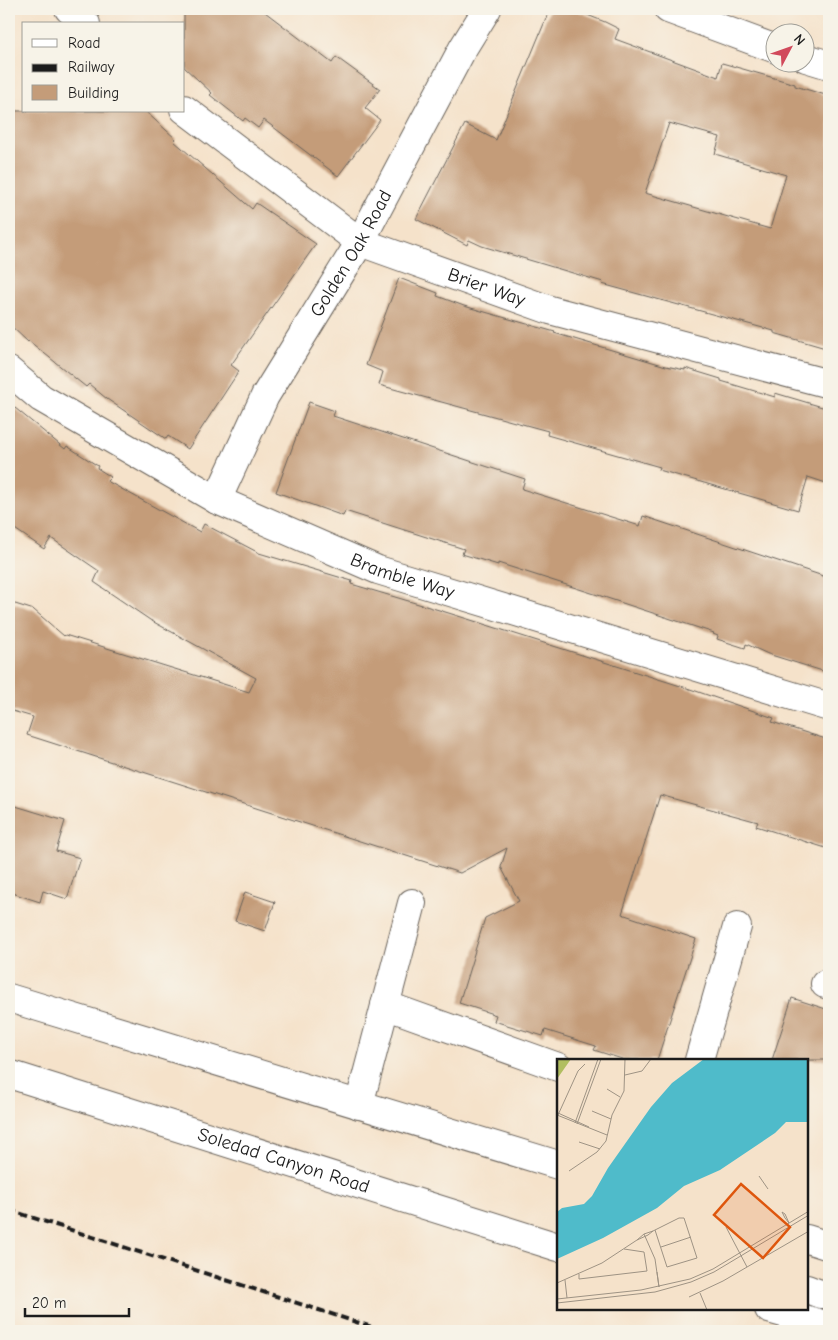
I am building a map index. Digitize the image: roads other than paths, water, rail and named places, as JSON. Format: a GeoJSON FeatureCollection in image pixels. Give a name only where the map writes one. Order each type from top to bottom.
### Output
{"type":"FeatureCollection","features":[{"type":"Feature","properties":{"kind":"main road"},"geometry":{"type":"LineString","coordinates":[[70,9],[84,22]]}},
{"type":"Feature","properties":{"kind":"main road","name":"Golden Oak Road"},"geometry":{"type":"LineString","coordinates":[[217,500],[266,396],[360,242],[464,48],[487,9]]}},
{"type":"Feature","properties":{"kind":"main road"},"geometry":{"type":"LineString","coordinates":[[668,9],[766,45]]}},
{"type":"Feature","properties":{"kind":"main road"},"geometry":{"type":"LineString","coordinates":[[816,61],[829,65]]}},
{"type":"Feature","properties":{"kind":"main road","name":"Brier Way"},"geometry":{"type":"LineString","coordinates":[[185,110],[360,242],[550,310],[829,384]]}},
{"type":"Feature","properties":{"kind":"main road","name":"Bramble Way"},"geometry":{"type":"LineString","coordinates":[[9,371],[41,398],[217,500],[378,570],[829,707]]}},
{"type":"Feature","properties":{"kind":"main road"},"geometry":{"type":"LineString","coordinates":[[359,1105],[412,903]]}},
{"type":"Feature","properties":{"kind":"main road"},"geometry":{"type":"LineString","coordinates":[[700,1059],[736,927]]}},
{"type":"Feature","properties":{"kind":"main road"},"geometry":{"type":"LineString","coordinates":[[9,998],[557,1165]]}},
{"type":"Feature","properties":{"kind":"main road"},"geometry":{"type":"LineString","coordinates":[[385,1005],[557,1067]]}},
{"type":"Feature","properties":{"kind":"main road","name":"Soledad Canyon Road"},"geometry":{"type":"LineString","coordinates":[[9,1074],[557,1247]]}},
{"type":"Feature","properties":{"kind":"main road"},"geometry":{"type":"LineString","coordinates":[[503,1231],[557,1226]]}},
{"type":"Feature","properties":{"kind":"main road"},"geometry":{"type":"LineString","coordinates":[[808,1239],[829,1246]]}},
{"type":"Feature","properties":{"kind":"main road"},"geometry":{"type":"LineString","coordinates":[[808,1289],[820,1294],[829,1293]]}},
{"type":"Feature","properties":{"kind":"main road"},"geometry":{"type":"LineString","coordinates":[[773,1310],[829,1326]]}},
{"type":"Feature","properties":{"kind":"railway"},"geometry":{"type":"LineString","coordinates":[[9,1210],[384,1331]]}}]}
